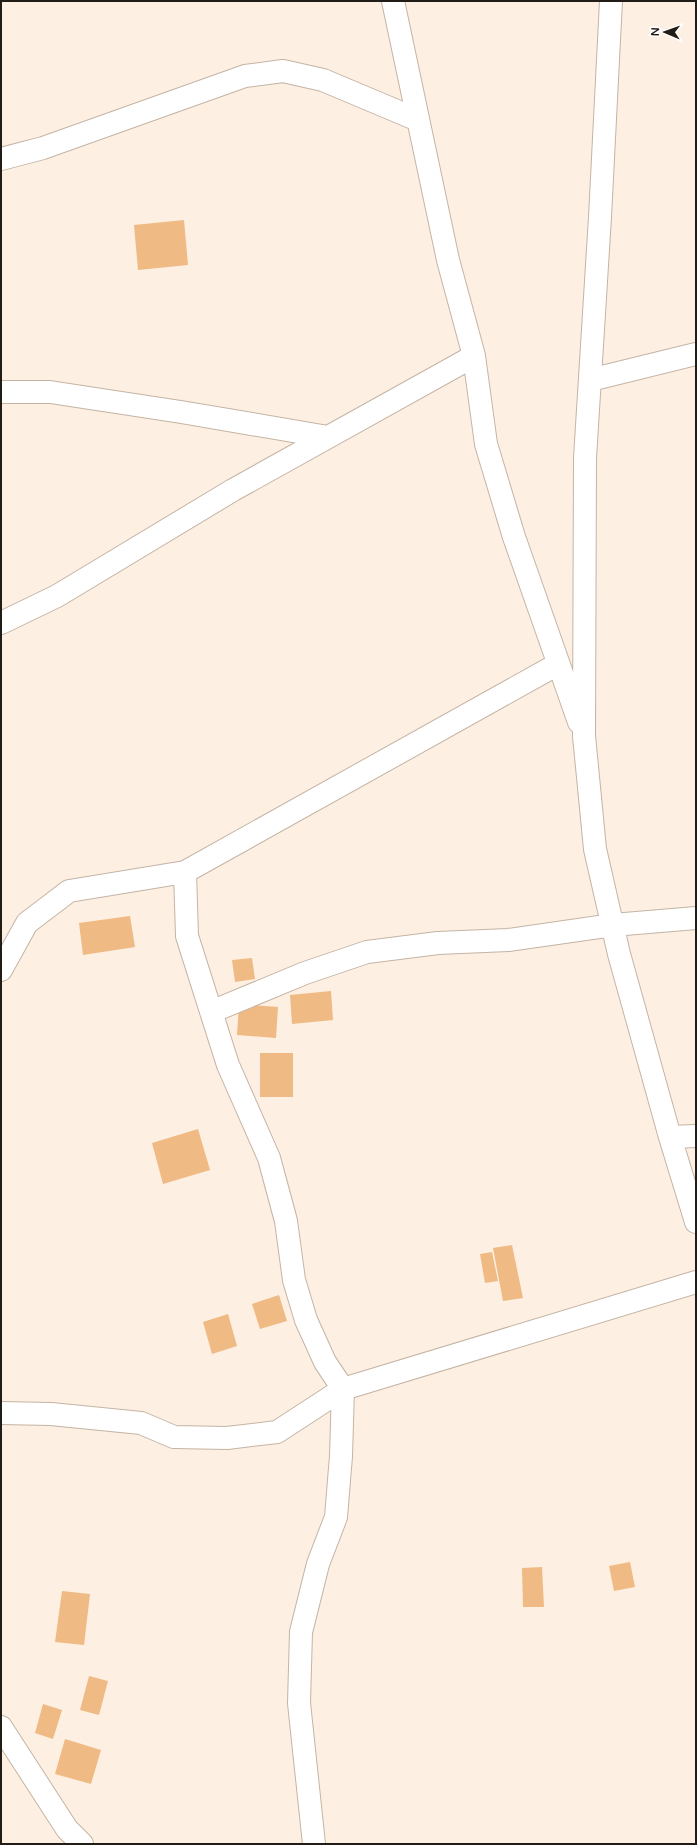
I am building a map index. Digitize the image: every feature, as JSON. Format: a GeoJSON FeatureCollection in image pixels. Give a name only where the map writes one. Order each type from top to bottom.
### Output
{"type":"FeatureCollection","features":[{"type":"Feature","properties":{"kind":"street"},"geometry":{"type":"LineString","coordinates":[[393,1],[448,260],[474,356],[486,444],[514,536],[584,736]]}},
{"type":"Feature","properties":{"kind":"street"},"geometry":{"type":"LineString","coordinates":[[610,1],[585,458],[584,736],[595,849],[612,925],[670,1137],[696,1222]]}},
{"type":"Feature","properties":{"kind":"street"},"geometry":{"type":"LineString","coordinates":[[1,159],[43,148],[245,76],[283,71],[323,80],[418,120]]}},
{"type":"Feature","properties":{"kind":"street"},"geometry":{"type":"LineString","coordinates":[[590,380],[696,354]]}},
{"type":"Feature","properties":{"kind":"street"},"geometry":{"type":"LineString","coordinates":[[1,623],[57,596],[233,490],[474,356]]}},
{"type":"Feature","properties":{"kind":"street"},"geometry":{"type":"LineString","coordinates":[[1,392],[50,392],[328,437]]}},
{"type":"Feature","properties":{"kind":"street"},"geometry":{"type":"LineString","coordinates":[[1,970],[27,923],[69,891],[185,872],[558,664]]}},
{"type":"Feature","properties":{"kind":"street"},"geometry":{"type":"LineString","coordinates":[[185,872],[187,936],[228,1065],[269,1158],[286,1221],[294,1280],[306,1320],[325,1362],[343,1389],[341,1456],[336,1517],[318,1564],[301,1632],[299,1703],[314,1844]]}},
{"type":"Feature","properties":{"kind":"street"},"geometry":{"type":"LineString","coordinates":[[211,1012],[305,973],[367,952],[438,943],[508,940],[612,925],[696,918]]}},
{"type":"Feature","properties":{"kind":"street"},"geometry":{"type":"LineString","coordinates":[[670,1137],[696,1136]]}},
{"type":"Feature","properties":{"kind":"street"},"geometry":{"type":"LineString","coordinates":[[1,1413],[51,1414],[141,1423],[174,1437],[227,1438],[277,1432],[343,1389],[696,1282]]}},
{"type":"Feature","properties":{"kind":"street"},"geometry":{"type":"LineString","coordinates":[[1,1727],[67,1829],[82,1844]]}},
{"type":"Feature","properties":{"kind":"building"},"geometry":{"type":"Polygon","coordinates":[[[184,220],[188,265],[138,270],[134,225],[184,220]]]}},
{"type":"Feature","properties":{"kind":"building"},"geometry":{"type":"Polygon","coordinates":[[[130,916],[135,947],[83,955],[79,923],[130,916]]]}},
{"type":"Feature","properties":{"kind":"building"},"geometry":{"type":"Polygon","coordinates":[[[252,958],[255,979],[235,982],[232,960],[252,958]]]}},
{"type":"Feature","properties":{"kind":"building"},"geometry":{"type":"Polygon","coordinates":[[[331,991],[333,1020],[292,1024],[290,995],[331,991]]]}},
{"type":"Feature","properties":{"kind":"building"},"geometry":{"type":"Polygon","coordinates":[[[239,1004],[278,1007],[276,1038],[237,1035],[239,1004]]]}},
{"type":"Feature","properties":{"kind":"building"},"geometry":{"type":"Polygon","coordinates":[[[260,1053],[293,1053],[293,1097],[260,1097],[260,1053]]]}},
{"type":"Feature","properties":{"kind":"building"},"geometry":{"type":"Polygon","coordinates":[[[198,1129],[210,1170],[163,1184],[152,1143],[198,1129]]]}},
{"type":"Feature","properties":{"kind":"building"},"geometry":{"type":"Polygon","coordinates":[[[512,1245],[523,1298],[503,1301],[493,1248],[512,1245]]]}},
{"type":"Feature","properties":{"kind":"building"},"geometry":{"type":"Polygon","coordinates":[[[492,1252],[498,1281],[485,1283],[480,1254],[492,1252]]]}},
{"type":"Feature","properties":{"kind":"building"},"geometry":{"type":"Polygon","coordinates":[[[279,1295],[287,1321],[260,1329],[252,1304],[279,1295]]]}},
{"type":"Feature","properties":{"kind":"building"},"geometry":{"type":"Polygon","coordinates":[[[228,1314],[237,1346],[212,1354],[203,1322],[228,1314]]]}},
{"type":"Feature","properties":{"kind":"building"},"geometry":{"type":"Polygon","coordinates":[[[630,1562],[635,1587],[614,1591],[609,1566],[630,1562]]]}},
{"type":"Feature","properties":{"kind":"building"},"geometry":{"type":"Polygon","coordinates":[[[542,1567],[544,1607],[523,1607],[522,1568],[542,1567]]]}},
{"type":"Feature","properties":{"kind":"building"},"geometry":{"type":"Polygon","coordinates":[[[62,1591],[90,1594],[84,1645],[55,1642],[62,1591]]]}},
{"type":"Feature","properties":{"kind":"building"},"geometry":{"type":"Polygon","coordinates":[[[89,1676],[108,1681],[99,1715],[80,1710],[89,1676]]]}},
{"type":"Feature","properties":{"kind":"building"},"geometry":{"type":"Polygon","coordinates":[[[43,1704],[62,1710],[53,1739],[35,1733],[43,1704]]]}},
{"type":"Feature","properties":{"kind":"building"},"geometry":{"type":"Polygon","coordinates":[[[65,1739],[101,1750],[91,1784],[55,1774],[65,1739]]]}}]}
